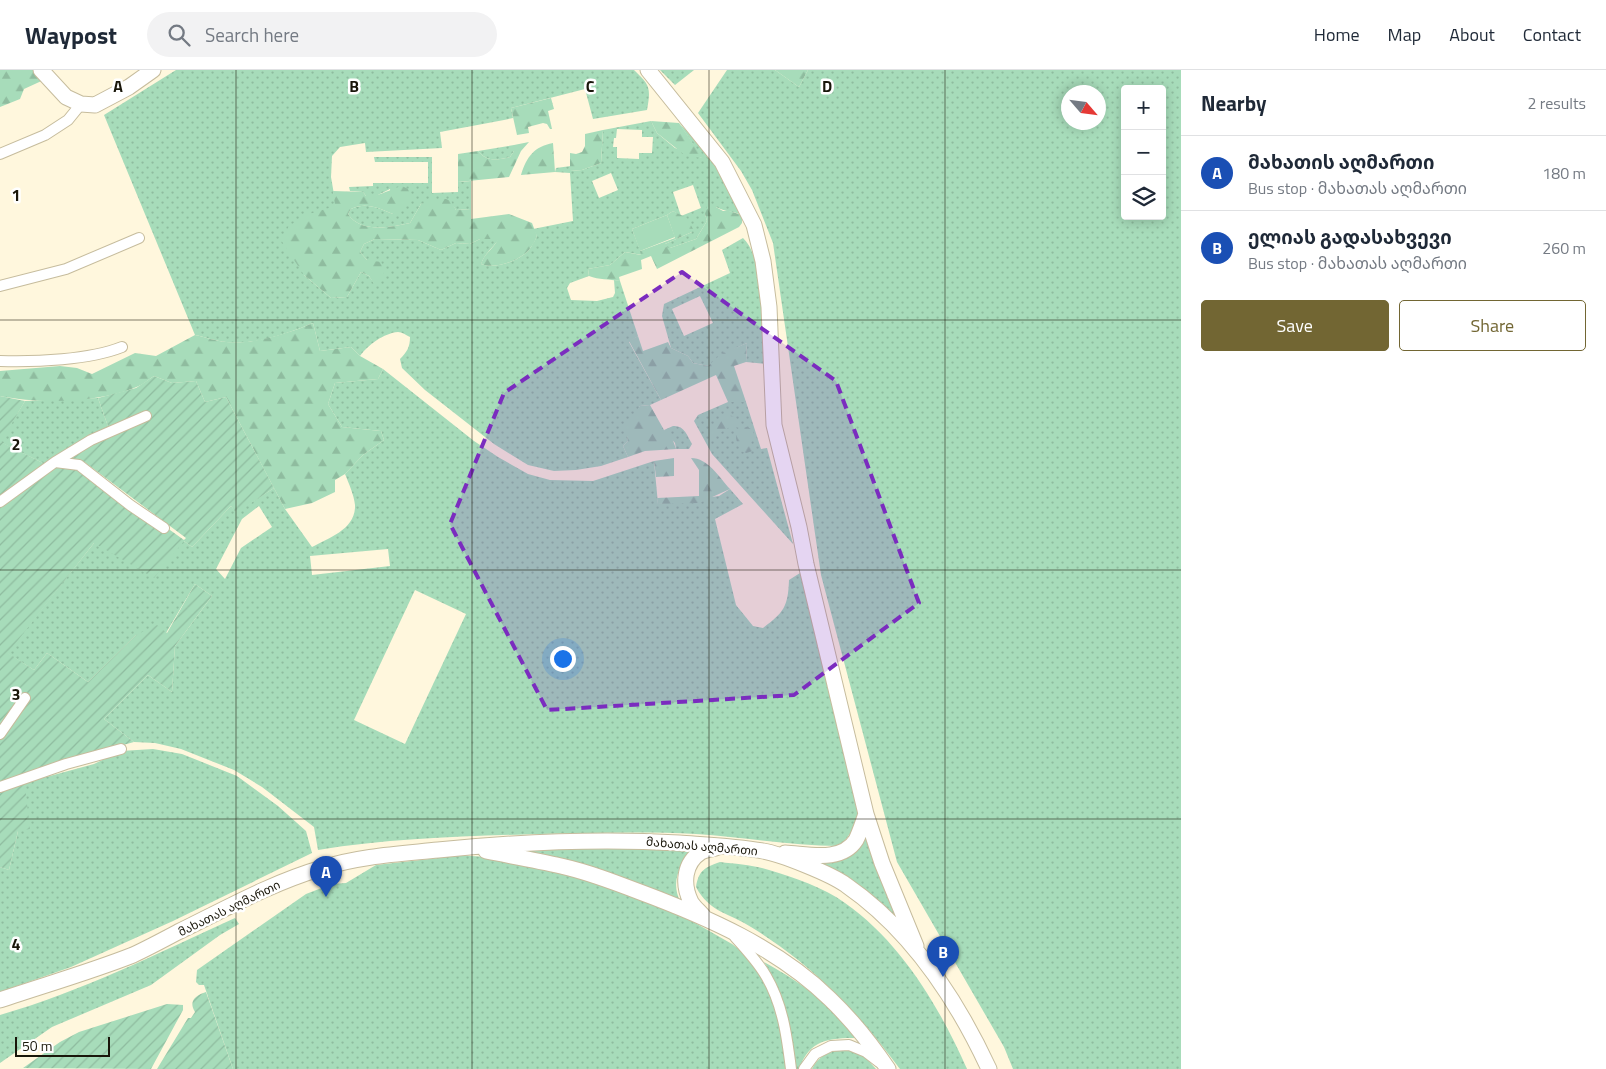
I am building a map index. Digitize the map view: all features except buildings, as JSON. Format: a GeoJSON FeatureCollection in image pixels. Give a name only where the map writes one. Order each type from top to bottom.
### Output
{"type":"FeatureCollection","features":[{"type":"Feature","properties":{"kind":"main road"},"geometry":{"type":"LineString","coordinates":[[41,70],[66,97],[81,104],[95,105],[153,70]]}},
{"type":"Feature","properties":{"kind":"main road"},"geometry":{"type":"LineString","coordinates":[[648,70],[722,162],[754,225],[763,261],[769,307],[774,425],[800,527],[806,564],[866,814],[882,864],[920,954]]}},
{"type":"Feature","properties":{"kind":"main road"},"geometry":{"type":"LineString","coordinates":[[766,851],[824,856],[838,854],[856,840],[866,814]]}},
{"type":"Feature","properties":{"kind":"main road","name":"მახათას აღმართი"},"geometry":{"type":"LineString","coordinates":[[0,1000],[134,954],[266,888],[320,868],[356,858],[465,847],[587,840],[640,840],[727,846],[766,851],[802,864],[844,883],[881,913],[920,954],[956,1006],[989,1069]]}},
{"type":"Feature","properties":{"kind":"main road"},"geometry":{"type":"LineString","coordinates":[[706,919],[692,903],[686,889],[686,875],[689,863],[702,851],[727,846]]}},
{"type":"Feature","properties":{"kind":"main road","name":"მახათას აღმართი"},"geometry":{"type":"LineString","coordinates":[[465,847],[562,866],[631,888],[706,919],[754,943],[798,971],[830,998],[860,1030],[887,1069]]}},
{"type":"Feature","properties":{"kind":"street"},"geometry":{"type":"LineString","coordinates":[[0,154],[45,135],[68,120],[81,104]]}},
{"type":"Feature","properties":{"kind":"street"},"geometry":{"type":"LineString","coordinates":[[0,286],[66,269],[139,238]]}},
{"type":"Feature","properties":{"kind":"street"},"geometry":{"type":"LineString","coordinates":[[0,361],[83,357],[122,347]]}},
{"type":"Feature","properties":{"kind":"street"},"geometry":{"type":"LineString","coordinates":[[0,502],[55,462],[91,440],[146,416]]}},
{"type":"Feature","properties":{"kind":"street"},"geometry":{"type":"LineString","coordinates":[[55,462],[79,465],[130,505],[164,528]]}},
{"type":"Feature","properties":{"kind":"street"},"geometry":{"type":"LineString","coordinates":[[0,734],[25,698]]}},
{"type":"Feature","properties":{"kind":"street"},"geometry":{"type":"LineString","coordinates":[[0,786],[66,764],[121,749]]}},
{"type":"Feature","properties":{"kind":"street"},"geometry":{"type":"LineString","coordinates":[[732,932],[763,971],[776,996],[783,1018],[791,1069]]}},
{"type":"Feature","properties":{"kind":"street"},"geometry":{"type":"LineString","coordinates":[[804,1069],[815,1054],[831,1046],[850,1045],[866,1052],[887,1069]]}},
{"type":"Feature","properties":{"kind":"highlighted area"},"geometry":{"type":"Polygon","coordinates":[[[682,272],[836,381],[919,603],[794,695],[547,710],[450,524],[504,393],[682,272]]]}},
{"type":"Feature","properties":{"kind":"green space"},"geometry":{"type":"Polygon","coordinates":[[[0,70],[41,70],[48,78],[24,89],[20,99],[0,107],[0,70]]]}},
{"type":"Feature","properties":{"kind":"green space"},"geometry":{"type":"Polygon","coordinates":[[[176,70],[634,70],[646,83],[649,92],[647,110],[593,119],[585,89],[511,108],[513,118],[440,132],[442,148],[366,152],[365,143],[340,147],[332,156],[331,177],[337,212],[304,275],[331,298],[347,297],[361,272],[369,276],[374,283],[367,260],[360,252],[364,244],[375,239],[418,240],[441,250],[456,243],[470,244],[480,239],[499,239],[481,264],[487,266],[501,265],[522,256],[531,247],[537,236],[533,229],[573,221],[570,173],[555,172],[556,168],[571,166],[570,171],[582,170],[601,163],[603,130],[651,121],[657,133],[675,148],[702,158],[679,123],[700,145],[724,178],[742,215],[716,207],[705,214],[707,221],[696,239],[665,248],[665,244],[692,232],[683,217],[681,216],[673,211],[632,229],[642,255],[625,252],[610,265],[588,269],[589,276],[570,283],[567,288],[571,300],[597,301],[613,297],[615,293],[614,280],[620,281],[638,336],[629,342],[661,400],[650,405],[640,406],[627,431],[628,441],[623,446],[628,457],[601,466],[554,471],[528,465],[494,444],[425,390],[402,368],[400,359],[408,349],[410,337],[402,333],[393,333],[382,337],[360,356],[351,347],[320,351],[313,323],[293,331],[247,342],[236,343],[195,335],[104,115],[176,70]],[[617,129],[613,147],[617,147],[617,158],[639,159],[639,153],[652,153],[653,137],[642,137],[642,130],[617,129]],[[611,173],[592,181],[599,198],[618,190],[611,173]],[[693,185],[673,192],[681,216],[701,208],[693,185]]]}},
{"type":"Feature","properties":{"kind":"green space"},"geometry":{"type":"Polygon","coordinates":[[[660,70],[694,70],[675,85],[660,70]]]}},
{"type":"Feature","properties":{"kind":"green space"},"geometry":{"type":"Polygon","coordinates":[[[727,70],[775,70],[799,87],[808,70],[1181,70],[1181,1069],[1013,1069],[1004,1047],[897,862],[821,575],[773,243],[752,190],[741,171],[698,113],[727,70]]]}},
{"type":"Feature","properties":{"kind":"green space"},"geometry":{"type":"Polygon","coordinates":[[[775,70],[808,70],[799,87],[775,70]]]}},
{"type":"Feature","properties":{"kind":"green space"},"geometry":{"type":"Polygon","coordinates":[[[551,98],[554,109],[548,111],[552,129],[543,123],[528,127],[529,133],[517,135],[511,108],[551,98]]]}},
{"type":"Feature","properties":{"kind":"green space"},"geometry":{"type":"Polygon","coordinates":[[[651,121],[679,123],[703,158],[686,156],[657,133],[651,121]]]}},
{"type":"Feature","properties":{"kind":"green space"},"geometry":{"type":"Polygon","coordinates":[[[603,130],[601,163],[582,170],[570,171],[570,153],[582,152],[585,146],[585,134],[603,130]]]}},
{"type":"Feature","properties":{"kind":"green space"},"geometry":{"type":"Polygon","coordinates":[[[529,142],[521,151],[509,177],[458,182],[458,154],[478,151],[489,159],[501,159],[510,157],[514,151],[514,145],[529,142]]]}},
{"type":"Feature","properties":{"kind":"green space"},"geometry":{"type":"Polygon","coordinates":[[[553,143],[555,172],[521,175],[532,153],[541,147],[553,143]]]}},
{"type":"Feature","properties":{"kind":"green space"},"geometry":{"type":"Polygon","coordinates":[[[514,145],[514,151],[510,157],[501,159],[489,159],[478,151],[514,145]]]}},
{"type":"Feature","properties":{"kind":"green space"},"geometry":{"type":"Polygon","coordinates":[[[374,157],[432,157],[432,193],[458,192],[458,182],[471,181],[471,209],[456,210],[445,200],[436,200],[421,204],[410,223],[377,228],[360,224],[348,214],[351,209],[367,206],[393,214],[390,189],[376,196],[366,196],[363,192],[350,191],[349,187],[373,186],[373,183],[428,183],[428,162],[375,162],[374,157]]]}},
{"type":"Feature","properties":{"kind":"green space"},"geometry":{"type":"Polygon","coordinates":[[[402,186],[408,189],[412,198],[408,205],[393,214],[377,208],[362,206],[351,209],[348,214],[360,224],[368,227],[394,226],[410,223],[421,204],[432,199],[446,199],[451,201],[456,210],[471,209],[471,219],[509,214],[532,223],[537,236],[532,246],[522,256],[508,263],[494,266],[481,264],[498,239],[480,239],[470,244],[456,243],[441,250],[418,240],[375,239],[364,244],[360,252],[367,260],[381,262],[385,269],[381,282],[374,284],[369,276],[361,272],[347,297],[331,298],[304,275],[281,240],[289,226],[306,215],[329,208],[336,211],[333,191],[363,192],[366,196],[371,196],[402,186]]]}},
{"type":"Feature","properties":{"kind":"green space"},"geometry":{"type":"Polygon","coordinates":[[[707,206],[742,215],[742,223],[739,227],[657,269],[651,256],[641,260],[642,269],[619,277],[620,281],[589,276],[588,269],[610,265],[625,252],[641,255],[640,251],[675,238],[667,215],[673,211],[687,218],[693,229],[692,232],[665,244],[665,247],[670,248],[696,239],[707,221],[705,214],[707,206]]]}},
{"type":"Feature","properties":{"kind":"green space"},"geometry":{"type":"Polygon","coordinates":[[[667,215],[675,237],[640,251],[632,229],[667,215]]]}},
{"type":"Feature","properties":{"kind":"green space"},"geometry":{"type":"Polygon","coordinates":[[[743,238],[756,262],[764,316],[766,364],[746,362],[747,343],[708,366],[693,363],[688,356],[671,348],[662,316],[664,304],[730,273],[722,250],[743,238]],[[700,296],[672,309],[684,336],[713,323],[700,296]]]}},
{"type":"Feature","properties":{"kind":"green space"},"geometry":{"type":"Polygon","coordinates":[[[313,323],[320,351],[351,347],[360,356],[383,369],[378,379],[335,383],[328,404],[342,427],[381,431],[384,440],[363,455],[345,474],[335,480],[335,492],[312,503],[285,509],[226,397],[205,402],[196,381],[172,383],[154,376],[139,386],[119,393],[68,401],[16,399],[0,396],[0,371],[60,366],[77,368],[92,374],[135,353],[156,356],[195,335],[222,341],[247,342],[293,331],[313,323]]]}},
{"type":"Feature","properties":{"kind":"green space"},"geometry":{"type":"Polygon","coordinates":[[[638,336],[643,351],[668,342],[671,348],[688,356],[693,363],[708,366],[721,354],[747,343],[746,362],[734,366],[746,402],[728,402],[716,375],[661,400],[629,341],[638,336]]]}},
{"type":"Feature","properties":{"kind":"green space"},"geometry":{"type":"Polygon","coordinates":[[[383,369],[474,441],[528,474],[550,480],[593,481],[654,461],[658,504],[719,496],[730,489],[743,504],[715,519],[736,605],[753,626],[763,628],[776,618],[786,603],[789,580],[800,573],[859,809],[859,814],[850,834],[839,846],[785,843],[696,834],[598,833],[429,838],[318,850],[314,827],[262,787],[234,770],[181,749],[155,743],[134,742],[104,719],[148,675],[172,692],[175,646],[212,596],[195,584],[166,633],[136,635],[88,682],[47,653],[34,670],[7,653],[94,543],[184,541],[192,547],[231,506],[236,512],[274,488],[285,509],[312,547],[340,532],[351,520],[355,505],[345,474],[363,455],[384,440],[381,431],[342,427],[328,404],[335,383],[378,379],[383,369]],[[259,506],[242,519],[216,569],[225,579],[241,548],[272,527],[259,506]],[[388,549],[310,556],[312,575],[390,566],[388,549]],[[415,590],[354,720],[405,744],[466,614],[415,590]]]}},
{"type":"Feature","properties":{"kind":"green space"},"geometry":{"type":"Polygon","coordinates":[[[154,376],[172,383],[196,381],[205,402],[226,397],[274,488],[236,513],[231,506],[192,547],[184,541],[154,578],[94,543],[8,653],[34,670],[47,653],[88,682],[136,635],[157,625],[167,633],[195,584],[212,596],[175,646],[172,692],[148,675],[104,719],[134,742],[79,757],[24,779],[30,829],[18,831],[9,870],[0,867],[0,396],[25,401],[1,442],[49,466],[79,465],[184,540],[186,538],[83,461],[64,461],[110,432],[98,398],[136,388],[154,376]]]}},
{"type":"Feature","properties":{"kind":"green space"},"geometry":{"type":"Polygon","coordinates":[[[98,398],[110,432],[49,466],[0,442],[25,401],[98,398]]]}},
{"type":"Feature","properties":{"kind":"green space"},"geometry":{"type":"Polygon","coordinates":[[[728,402],[746,402],[761,449],[767,448],[793,544],[712,454],[694,421],[698,415],[728,402]]]}},
{"type":"Feature","properties":{"kind":"green space"},"geometry":{"type":"Polygon","coordinates":[[[650,405],[664,430],[670,432],[676,449],[645,451],[628,457],[623,446],[628,441],[625,425],[640,406],[650,405]]]}},
{"type":"Feature","properties":{"kind":"green space"},"geometry":{"type":"Polygon","coordinates":[[[726,413],[736,418],[740,428],[747,427],[753,430],[754,437],[751,443],[756,450],[746,453],[741,451],[736,436],[739,428],[732,426],[712,437],[708,432],[726,413]]]}},
{"type":"Feature","properties":{"kind":"green space"},"geometry":{"type":"Polygon","coordinates":[[[673,426],[680,427],[685,431],[692,444],[689,449],[676,449],[675,443],[664,430],[673,426]]]}},
{"type":"Feature","properties":{"kind":"green space"},"geometry":{"type":"Polygon","coordinates":[[[674,458],[674,476],[656,477],[654,461],[674,458]]]}},
{"type":"Feature","properties":{"kind":"green space"},"geometry":{"type":"Polygon","coordinates":[[[691,458],[703,461],[730,489],[699,503],[658,504],[657,498],[699,496],[699,470],[691,458]]]}},
{"type":"Feature","properties":{"kind":"green space"},"geometry":{"type":"Polygon","coordinates":[[[153,749],[182,754],[237,776],[278,806],[306,831],[312,853],[173,921],[71,967],[0,992],[0,867],[9,870],[18,831],[24,783],[94,764],[121,751],[153,749]]]}},
{"type":"Feature","properties":{"kind":"green space"},"geometry":{"type":"Polygon","coordinates":[[[867,829],[909,937],[808,860],[838,859],[852,854],[867,829]]]}},
{"type":"Feature","properties":{"kind":"green space"},"geometry":{"type":"Polygon","coordinates":[[[581,847],[692,850],[683,862],[676,881],[676,888],[681,903],[520,850],[581,847]]]}},
{"type":"Feature","properties":{"kind":"green space"},"geometry":{"type":"Polygon","coordinates":[[[440,854],[503,858],[560,868],[676,912],[732,944],[750,958],[775,1000],[786,1069],[233,1069],[204,985],[199,985],[196,982],[197,970],[306,894],[332,884],[346,883],[376,865],[438,858],[440,854]]]}},
{"type":"Feature","properties":{"kind":"green space"},"geometry":{"type":"Polygon","coordinates":[[[720,862],[763,868],[789,876],[828,892],[865,919],[884,937],[917,978],[944,1023],[967,1069],[900,1069],[877,1039],[826,984],[775,943],[707,902],[696,887],[699,877],[703,870],[720,862]]]}},
{"type":"Feature","properties":{"kind":"green space"},"geometry":{"type":"Polygon","coordinates":[[[235,918],[239,924],[220,935],[151,985],[52,1027],[0,1063],[0,1015],[61,995],[235,918]]]}},
{"type":"Feature","properties":{"kind":"green space"},"geometry":{"type":"Polygon","coordinates":[[[764,962],[815,995],[836,1014],[857,1038],[822,1042],[809,1052],[799,1069],[794,1069],[789,1026],[783,1001],[764,962]]]}},
{"type":"Feature","properties":{"kind":"green space"},"geometry":{"type":"Polygon","coordinates":[[[206,992],[233,1069],[157,1069],[188,1018],[191,1018],[195,1012],[192,1005],[194,999],[206,992]]]}},
{"type":"Feature","properties":{"kind":"green space"},"geometry":{"type":"Polygon","coordinates":[[[167,1004],[183,1005],[183,1010],[151,1069],[23,1068],[60,1042],[79,1032],[167,1004]]]}},
{"type":"Feature","properties":{"kind":"green space"},"geometry":{"type":"Polygon","coordinates":[[[851,1049],[865,1057],[876,1069],[812,1069],[819,1059],[828,1053],[851,1049]]]}},
{"type":"Feature","properties":{"kind":"place","name":"მახათის აღმართი"},"geometry":{"type":"Point","coordinates":[326,897]}},
{"type":"Feature","properties":{"kind":"place","name":"ელიას გადასახვევი"},"geometry":{"type":"Point","coordinates":[943,977]}}]}
